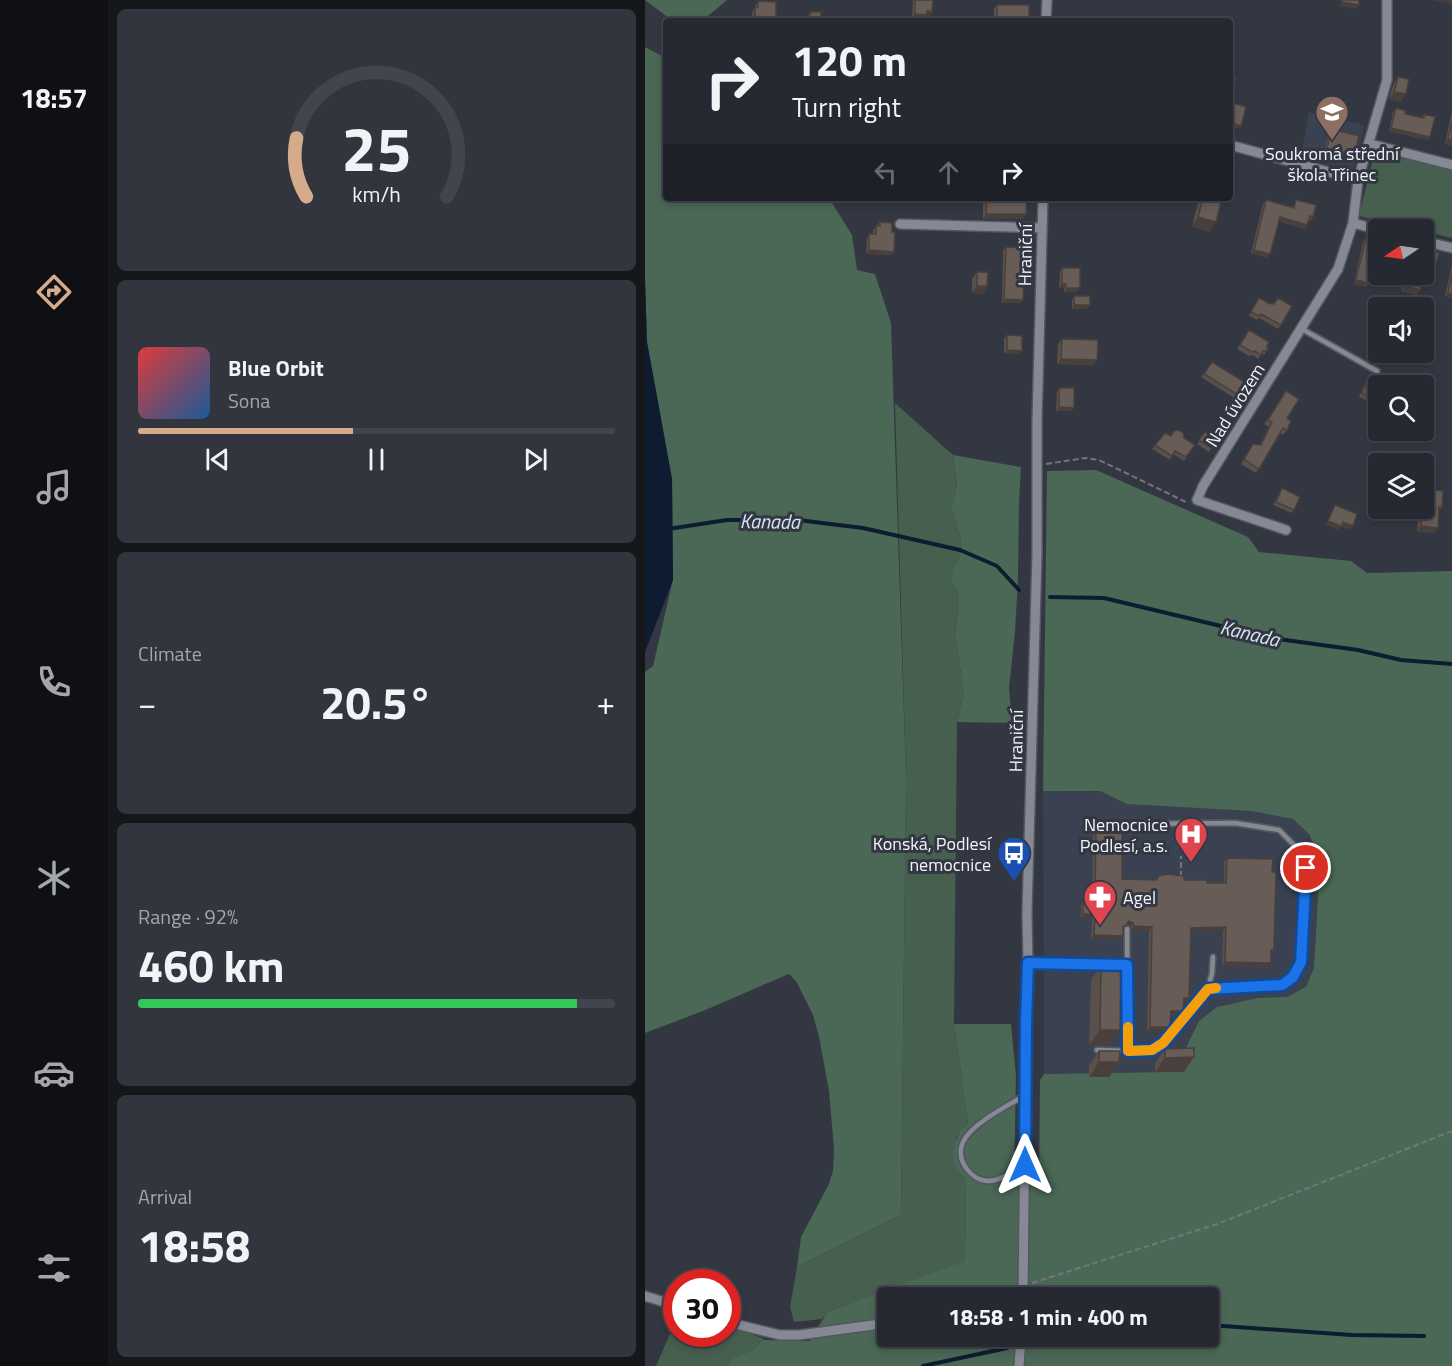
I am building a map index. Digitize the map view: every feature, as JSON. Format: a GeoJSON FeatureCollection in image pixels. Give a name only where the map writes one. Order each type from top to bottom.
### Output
{"type":"FeatureCollection","features":[{"type":"Feature","properties":{"kind":"street"},"geometry":{"type":"LineString","coordinates":[[1046,18],[1047,0]]}},
{"type":"Feature","properties":{"kind":"street","name":"Nad úvozem"},"geometry":{"type":"LineString","coordinates":[[1197,500],[1203,486],[1338,269],[1353,224],[1358,180],[1387,80],[1387,0]]}},
{"type":"Feature","properties":{"kind":"street"},"geometry":{"type":"LineString","coordinates":[[1370,144],[1452,165]]}},
{"type":"Feature","properties":{"kind":"street"},"geometry":{"type":"LineString","coordinates":[[1233,147],[1358,180]]}},
{"type":"Feature","properties":{"kind":"street","name":"Hraniční"},"geometry":{"type":"LineString","coordinates":[[1023,1287],[1027,913],[1037,554],[1043,201]]}},
{"type":"Feature","properties":{"kind":"street"},"geometry":{"type":"LineString","coordinates":[[900,224],[1042,228]]}},
{"type":"Feature","properties":{"kind":"street"},"geometry":{"type":"LineString","coordinates":[[1353,224],[1368,227]]}},
{"type":"Feature","properties":{"kind":"street"},"geometry":{"type":"LineString","coordinates":[[1434,244],[1452,248]]}},
{"type":"Feature","properties":{"kind":"street"},"geometry":{"type":"LineString","coordinates":[[1197,500],[1286,530]]}},
{"type":"Feature","properties":{"kind":"street"},"geometry":{"type":"LineString","coordinates":[[645,1296],[663,1302]]}},
{"type":"Feature","properties":{"kind":"street"},"geometry":{"type":"LineString","coordinates":[[741,1325],[780,1335],[799,1335],[877,1324]]}},
{"type":"Feature","properties":{"kind":"street"},"geometry":{"type":"LineString","coordinates":[[1019,1366],[1020,1347]]}},
{"type":"Feature","properties":{"kind":"lane"},"geometry":{"type":"LineString","coordinates":[[1302,329],[1377,371]]}},
{"type":"Feature","properties":{"kind":"lane"},"geometry":{"type":"LineString","coordinates":[[1124,824],[1235,823],[1279,830],[1298,849],[1306,868],[1301,962],[1293,977],[1282,985],[1208,989]]}},
{"type":"Feature","properties":{"kind":"lane"},"geometry":{"type":"LineString","coordinates":[[1127,929],[1128,1051]]}},
{"type":"Feature","properties":{"kind":"lane"},"geometry":{"type":"LineString","coordinates":[[1097,1050],[1152,1050],[1163,1043],[1208,989],[1213,957]]}},
{"type":"Feature","properties":{"kind":"lane"},"geometry":{"type":"LineString","coordinates":[[1028,963],[1127,965]]}},
{"type":"Feature","properties":{"kind":"lane"},"geometry":{"type":"LineString","coordinates":[[1025,1095],[976,1126],[963,1143],[962,1161],[974,1177],[990,1181],[1005,1177],[1025,1165]]}},
{"type":"Feature","properties":{"kind":"path"},"geometry":{"type":"LineString","coordinates":[[1037,466],[1085,458],[1099,460],[1188,503],[1197,500]]}},
{"type":"Feature","properties":{"kind":"path"},"geometry":{"type":"LineString","coordinates":[[1181,856],[1181,879]]}},
{"type":"Feature","properties":{"kind":"path"},"geometry":{"type":"LineString","coordinates":[[1037,1287],[1217,1224],[1452,1131]]}},
{"type":"Feature","properties":{"kind":"shaded area","name":"Soukromá střední škola Třinec"},"geometry":{"type":"Polygon","coordinates":[[[1309,112],[1365,125],[1353,170],[1301,157],[1309,112]]]}},
{"type":"Feature","properties":{"kind":"shaded area"},"geometry":{"type":"Polygon","coordinates":[[[645,279],[647,342],[672,479],[673,580],[645,652],[645,279]]]}},
{"type":"Feature","properties":{"kind":"shaded area","name":"Nemocnice Podlesí, a.s."},"geometry":{"type":"Polygon","coordinates":[[[1043,791],[1338,792],[1336,1074],[1165,1072],[1044,1074],[1043,791]]]}},
{"type":"Feature","properties":{"kind":"green space"},"geometry":{"type":"Polygon","coordinates":[[[645,0],[727,0],[706,18],[669,18],[645,0]]]}},
{"type":"Feature","properties":{"kind":"green space"},"geometry":{"type":"Polygon","coordinates":[[[645,47],[663,56],[663,201],[831,201],[852,235],[857,270],[875,274],[891,323],[906,777],[901,1215],[797,1267],[801,1237],[829,1184],[833,1171],[834,1149],[829,1091],[819,1037],[813,1015],[796,981],[789,974],[645,1033],[645,672],[653,666],[673,579],[672,479],[647,342],[645,47]]]}},
{"type":"Feature","properties":{"kind":"green space"},"geometry":{"type":"Polygon","coordinates":[[[1375,150],[1452,169],[1452,238],[1434,234],[1434,219],[1372,219],[1359,216],[1375,150]]]}},
{"type":"Feature","properties":{"kind":"green space"},"geometry":{"type":"Polygon","coordinates":[[[895,403],[953,455],[957,485],[951,509],[961,539],[960,557],[953,569],[959,592],[955,632],[964,695],[957,722],[954,1024],[968,1123],[958,1134],[955,1142],[959,1167],[966,1180],[965,1262],[896,1287],[877,1287],[877,1294],[827,1312],[822,1319],[794,1322],[790,1307],[797,1267],[901,1215],[906,777],[895,403]]]}},
{"type":"Feature","properties":{"kind":"green space"},"geometry":{"type":"Polygon","coordinates":[[[953,455],[1021,467],[1018,578],[1009,688],[1012,723],[957,722],[964,695],[955,632],[959,592],[951,580],[953,569],[960,557],[961,539],[951,509],[957,485],[953,455]]]}},
{"type":"Feature","properties":{"kind":"green space"},"geometry":{"type":"Polygon","coordinates":[[[1096,470],[1248,537],[1259,552],[1351,561],[1367,573],[1452,571],[1452,1366],[727,1366],[733,1357],[753,1350],[763,1340],[810,1341],[827,1312],[877,1294],[877,1347],[1219,1347],[1219,1287],[895,1287],[965,1261],[966,1180],[955,1166],[953,1153],[960,1131],[968,1123],[954,1024],[1011,1024],[1016,1076],[1014,1185],[1039,1184],[1040,1080],[1044,1074],[1165,1072],[1184,1052],[1199,1021],[1217,1007],[1258,998],[1287,997],[1306,987],[1314,968],[1320,864],[1310,835],[1293,819],[1252,811],[1127,804],[1100,791],[1043,791],[1047,471],[1096,470]]]}},
{"type":"Feature","properties":{"kind":"green space"},"geometry":{"type":"Polygon","coordinates":[[[741,1330],[764,1339],[753,1350],[733,1357],[727,1366],[656,1366],[664,1347],[741,1347],[741,1330]]]}},
{"type":"Feature","properties":{"kind":"building"},"geometry":{"type":"Polygon","coordinates":[[[915,0],[933,0],[932,12],[927,11],[926,15],[915,14],[915,0]]]}},
{"type":"Feature","properties":{"kind":"building"},"geometry":{"type":"Polygon","coordinates":[[[1342,0],[1359,0],[1359,5],[1342,2],[1342,0]]]}},
{"type":"Feature","properties":{"kind":"building"},"geometry":{"type":"Polygon","coordinates":[[[758,1],[776,2],[776,18],[755,18],[755,8],[758,7],[758,1]]]}},
{"type":"Feature","properties":{"kind":"building"},"geometry":{"type":"Polygon","coordinates":[[[997,5],[1029,5],[1029,18],[997,18],[997,5]]]}},
{"type":"Feature","properties":{"kind":"building"},"geometry":{"type":"Polygon","coordinates":[[[810,12],[821,12],[821,18],[810,18],[810,12]]]}},
{"type":"Feature","properties":{"kind":"building"},"geometry":{"type":"Polygon","coordinates":[[[1398,77],[1409,79],[1406,94],[1394,92],[1398,77]]]}},
{"type":"Feature","properties":{"kind":"building"},"geometry":{"type":"Polygon","coordinates":[[[1233,103],[1246,107],[1241,126],[1233,124],[1233,103]]]}},
{"type":"Feature","properties":{"kind":"building"},"geometry":{"type":"Polygon","coordinates":[[[1396,108],[1406,111],[1405,114],[1424,118],[1424,114],[1435,117],[1430,137],[1391,128],[1396,108]]]}},
{"type":"Feature","properties":{"kind":"building"},"geometry":{"type":"Polygon","coordinates":[[[1452,121],[1452,140],[1448,139],[1452,121]]]}},
{"type":"Feature","properties":{"kind":"building"},"geometry":{"type":"Polygon","coordinates":[[[1331,129],[1359,136],[1354,156],[1327,149],[1331,129]]]}},
{"type":"Feature","properties":{"kind":"building"},"geometry":{"type":"Polygon","coordinates":[[[1266,200],[1294,208],[1296,200],[1316,205],[1313,217],[1310,216],[1307,225],[1280,217],[1270,254],[1254,250],[1266,200]]]}},
{"type":"Feature","properties":{"kind":"building"},"geometry":{"type":"Polygon","coordinates":[[[987,201],[1027,201],[1026,214],[986,214],[987,201]]]}},
{"type":"Feature","properties":{"kind":"building"},"geometry":{"type":"Polygon","coordinates":[[[1202,201],[1221,201],[1216,222],[1198,217],[1202,201]]]}},
{"type":"Feature","properties":{"kind":"building"},"geometry":{"type":"Polygon","coordinates":[[[880,222],[892,223],[892,232],[895,232],[894,252],[869,250],[869,234],[876,234],[876,226],[880,226],[880,222]]]}},
{"type":"Feature","properties":{"kind":"building"},"geometry":{"type":"Polygon","coordinates":[[[1366,237],[1368,237],[1368,283],[1356,280],[1366,237]]]}},
{"type":"Feature","properties":{"kind":"building"},"geometry":{"type":"Polygon","coordinates":[[[1006,247],[1025,248],[1023,300],[1004,299],[1006,247]]]}},
{"type":"Feature","properties":{"kind":"building"},"geometry":{"type":"Polygon","coordinates":[[[1434,252],[1439,253],[1434,269],[1434,252]]]}},
{"type":"Feature","properties":{"kind":"building"},"geometry":{"type":"Polygon","coordinates":[[[1062,268],[1080,268],[1080,288],[1066,288],[1066,284],[1062,284],[1062,268]]]}},
{"type":"Feature","properties":{"kind":"building"},"geometry":{"type":"Polygon","coordinates":[[[977,272],[988,272],[987,286],[977,286],[977,272]]]}},
{"type":"Feature","properties":{"kind":"building"},"geometry":{"type":"Polygon","coordinates":[[[1452,273],[1452,294],[1448,293],[1452,273]]]}},
{"type":"Feature","properties":{"kind":"building"},"geometry":{"type":"Polygon","coordinates":[[[1405,285],[1421,285],[1420,290],[1405,285]]]}},
{"type":"Feature","properties":{"kind":"building"},"geometry":{"type":"Polygon","coordinates":[[[1074,296],[1090,296],[1090,305],[1074,305],[1074,296]]]}},
{"type":"Feature","properties":{"kind":"building"},"geometry":{"type":"Polygon","coordinates":[[[1259,298],[1274,304],[1278,298],[1292,306],[1281,325],[1261,314],[1260,316],[1251,312],[1259,298]]]}},
{"type":"Feature","properties":{"kind":"building"},"geometry":{"type":"Polygon","coordinates":[[[1249,330],[1269,342],[1268,350],[1263,351],[1261,355],[1240,345],[1249,330]]]}},
{"type":"Feature","properties":{"kind":"building"},"geometry":{"type":"Polygon","coordinates":[[[1007,335],[1022,336],[1022,351],[1007,350],[1007,335]]]}},
{"type":"Feature","properties":{"kind":"building"},"geometry":{"type":"Polygon","coordinates":[[[1062,339],[1098,340],[1097,360],[1061,359],[1062,339]]]}},
{"type":"Feature","properties":{"kind":"building"},"geometry":{"type":"Polygon","coordinates":[[[1212,362],[1246,383],[1238,395],[1204,374],[1212,362]]]}},
{"type":"Feature","properties":{"kind":"building"},"geometry":{"type":"Polygon","coordinates":[[[1368,381],[1368,396],[1362,393],[1368,381]]]}},
{"type":"Feature","properties":{"kind":"building"},"geometry":{"type":"Polygon","coordinates":[[[1059,388],[1074,388],[1074,408],[1059,407],[1059,388]]]}},
{"type":"Feature","properties":{"kind":"building"},"geometry":{"type":"Polygon","coordinates":[[[1286,391],[1299,399],[1287,418],[1291,421],[1287,430],[1283,428],[1259,469],[1244,459],[1253,444],[1261,445],[1272,422],[1268,420],[1286,391]]]}},
{"type":"Feature","properties":{"kind":"building"},"geometry":{"type":"Polygon","coordinates":[[[1179,430],[1183,433],[1184,438],[1195,445],[1186,457],[1175,451],[1172,456],[1155,445],[1165,433],[1171,436],[1174,431],[1179,430]]]}},
{"type":"Feature","properties":{"kind":"building"},"geometry":{"type":"Polygon","coordinates":[[[1205,432],[1217,440],[1211,448],[1199,440],[1205,432]]]}},
{"type":"Feature","properties":{"kind":"building"},"geometry":{"type":"Polygon","coordinates":[[[1282,488],[1300,497],[1294,510],[1276,502],[1282,488]]]}},
{"type":"Feature","properties":{"kind":"building"},"geometry":{"type":"Polygon","coordinates":[[[1434,490],[1443,491],[1442,507],[1439,507],[1438,528],[1421,526],[1421,519],[1434,519],[1434,490]]]}},
{"type":"Feature","properties":{"kind":"building"},"geometry":{"type":"Polygon","coordinates":[[[1335,505],[1357,514],[1353,526],[1343,522],[1341,526],[1328,521],[1335,505]]]}},
{"type":"Feature","properties":{"kind":"building"},"geometry":{"type":"Polygon","coordinates":[[[1096,829],[1122,829],[1122,879],[1157,880],[1158,876],[1168,874],[1184,876],[1184,880],[1226,883],[1227,858],[1273,859],[1272,872],[1276,872],[1274,950],[1271,950],[1271,963],[1225,962],[1226,927],[1191,928],[1189,998],[1184,998],[1183,1011],[1171,1011],[1170,1027],[1150,1027],[1152,927],[1134,926],[1129,921],[1123,926],[1123,936],[1094,935],[1095,914],[1083,914],[1083,902],[1095,903],[1096,829]]]}},
{"type":"Feature","properties":{"kind":"building"},"geometry":{"type":"Polygon","coordinates":[[[1101,966],[1121,966],[1120,1030],[1100,1030],[1101,966]]]}},
{"type":"Feature","properties":{"kind":"building"},"geometry":{"type":"Polygon","coordinates":[[[1194,1048],[1194,1057],[1165,1058],[1165,1049],[1194,1048]]]}},
{"type":"Feature","properties":{"kind":"building"},"geometry":{"type":"Polygon","coordinates":[[[1099,1051],[1120,1051],[1119,1062],[1099,1062],[1099,1051]]]}},
{"type":"Feature","properties":{"kind":"waterway","name":"Kanada"},"geometry":{"type":"LineString","coordinates":[[668,529],[727,520],[798,520],[863,528],[960,550],[997,566],[1019,590]]}},
{"type":"Feature","properties":{"kind":"waterway","name":"Kanada"},"geometry":{"type":"LineString","coordinates":[[1050,597],[1104,598],[1271,638],[1358,650],[1401,660],[1452,664]]}},
{"type":"Feature","properties":{"kind":"waterway"},"geometry":{"type":"LineString","coordinates":[[1219,1326],[1352,1335],[1424,1336]]}},
{"type":"Feature","properties":{"kind":"waterway"},"geometry":{"type":"LineString","coordinates":[[923,1366],[1007,1348]]}},
{"type":"Feature","properties":{"kind":"slow traffic"},"geometry":{"type":"LineString","coordinates":[[1128,1027],[1128,1051],[1152,1050],[1163,1043],[1208,989],[1216,988]]}},
{"type":"Feature","properties":{"kind":"place","name":"Soukromá střední škola Třinec"},"geometry":{"type":"Point","coordinates":[1332,141]}},
{"type":"Feature","properties":{"kind":"place","name":"Nemocnice Podlesí, a.s."},"geometry":{"type":"Point","coordinates":[1191,863]}},
{"type":"Feature","properties":{"kind":"place","name":"Konská, Podlesí nemocnice"},"geometry":{"type":"Point","coordinates":[1014,882]}},
{"type":"Feature","properties":{"kind":"place","name":"Agel"},"geometry":{"type":"Point","coordinates":[1100,926]}},
{"type":"Feature","properties":{"kind":"route"},"geometry":{"type":"LineString","coordinates":[[1025,1165],[1028,963],[1127,965],[1128,1051],[1152,1050],[1163,1043],[1208,989],[1282,985],[1293,977],[1301,962],[1306,868]]}}]}
